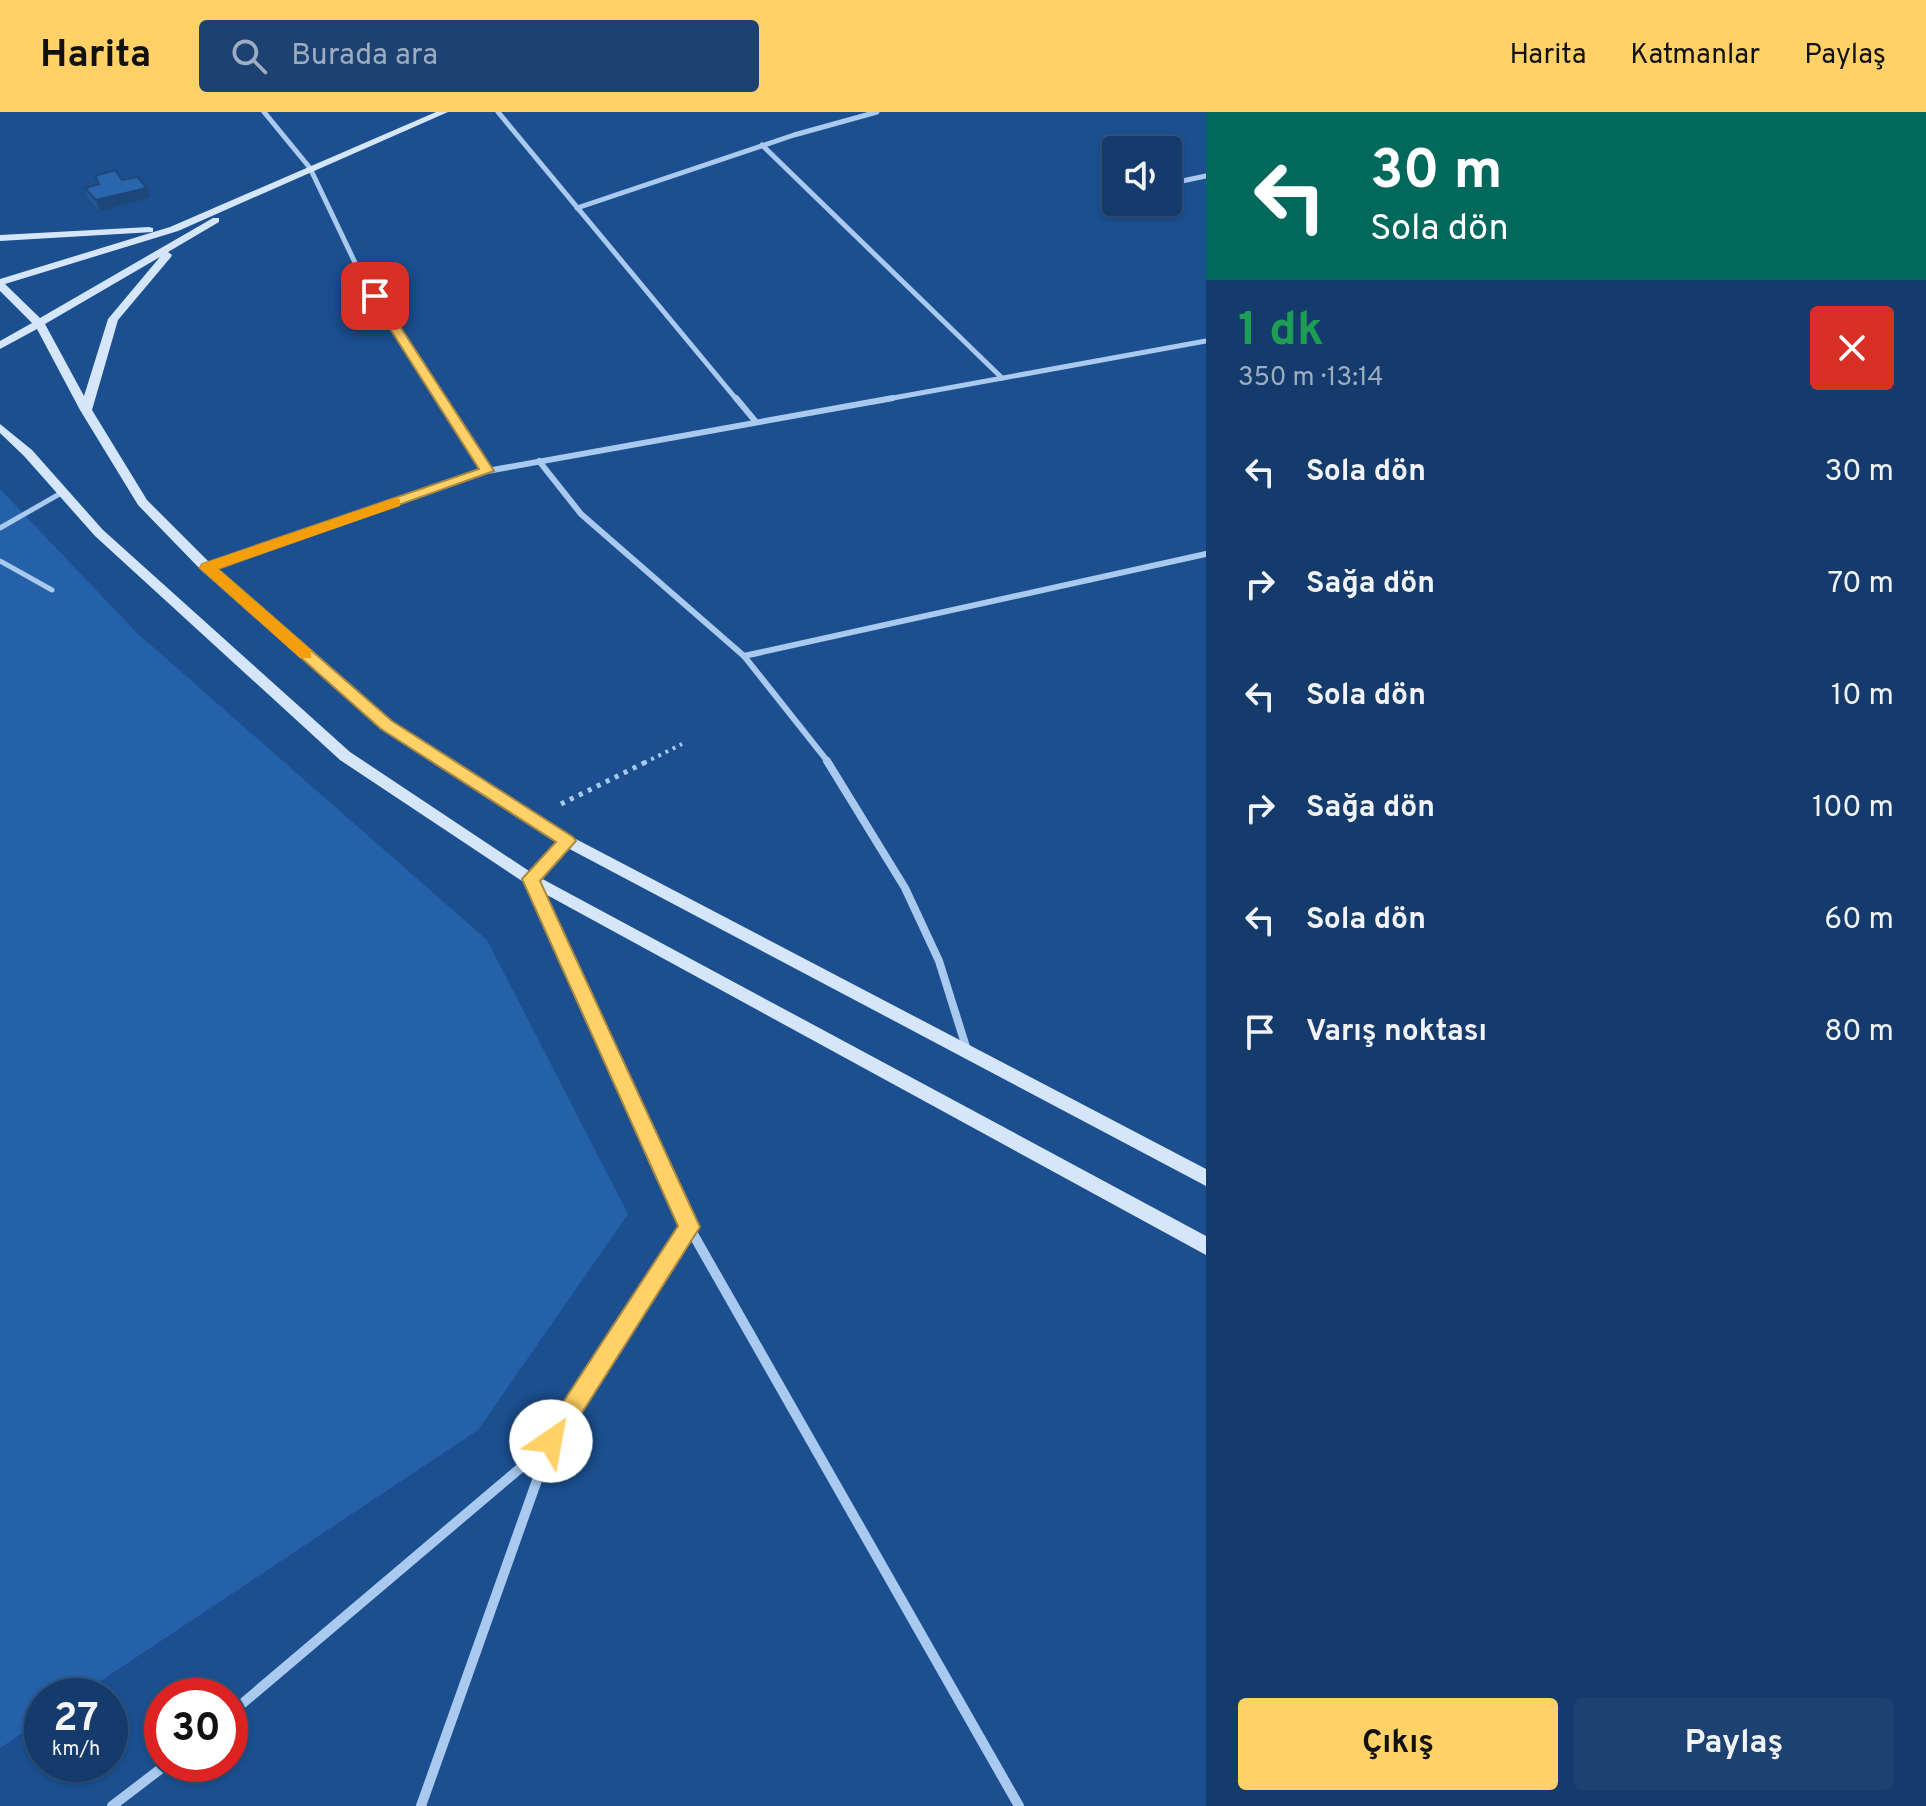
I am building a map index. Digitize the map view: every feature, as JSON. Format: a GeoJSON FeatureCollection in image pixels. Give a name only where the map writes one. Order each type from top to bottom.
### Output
{"type":"FeatureCollection","features":[{"type":"Feature","properties":{"kind":"street"},"geometry":{"type":"LineString","coordinates":[[264,112],[310,168],[359,271],[487,471]]}},
{"type":"Feature","properties":{"kind":"street"},"geometry":{"type":"LineString","coordinates":[[444,112],[174,229],[0,283],[39,323],[86,410],[142,502],[207,568],[387,725],[567,841],[1206,1178]]}},
{"type":"Feature","properties":{"kind":"street"},"geometry":{"type":"LineString","coordinates":[[498,112],[756,422]]}},
{"type":"Feature","properties":{"kind":"street"},"geometry":{"type":"LineString","coordinates":[[577,208],[762,145],[877,112]]}},
{"type":"Feature","properties":{"kind":"street"},"geometry":{"type":"LineString","coordinates":[[762,145],[1002,378]]}},
{"type":"Feature","properties":{"kind":"street"},"geometry":{"type":"LineString","coordinates":[[1182,181],[1206,176]]}},
{"type":"Feature","properties":{"kind":"street"},"geometry":{"type":"LineString","coordinates":[[0,346],[265,190]]}},
{"type":"Feature","properties":{"kind":"street"},"geometry":{"type":"LineString","coordinates":[[0,238],[174,229]]}},
{"type":"Feature","properties":{"kind":"street"},"geometry":{"type":"LineString","coordinates":[[86,410],[113,319],[175,245]]}},
{"type":"Feature","properties":{"kind":"street"},"geometry":{"type":"LineString","coordinates":[[207,568],[487,471],[1206,341]]}},
{"type":"Feature","properties":{"kind":"street"},"geometry":{"type":"LineString","coordinates":[[0,427],[99,533],[345,756],[530,879],[1206,1246]]}},
{"type":"Feature","properties":{"kind":"street"},"geometry":{"type":"LineString","coordinates":[[539,461],[581,514],[744,656],[827,760],[905,888],[939,961],[968,1054]]}},
{"type":"Feature","properties":{"kind":"street"},"geometry":{"type":"LineString","coordinates":[[744,656],[1206,554]]}},
{"type":"Feature","properties":{"kind":"street"},"geometry":{"type":"LineString","coordinates":[[530,879],[567,841]]}},
{"type":"Feature","properties":{"kind":"street"},"geometry":{"type":"LineString","coordinates":[[530,879],[689,1227],[1019,1806]]}},
{"type":"Feature","properties":{"kind":"street"},"geometry":{"type":"LineString","coordinates":[[421,1806],[551,1441],[689,1227]]}},
{"type":"Feature","properties":{"kind":"street"},"geometry":{"type":"LineString","coordinates":[[248,1699],[551,1441]]}},
{"type":"Feature","properties":{"kind":"street"},"geometry":{"type":"LineString","coordinates":[[112,1806],[144,1782]]}},
{"type":"Feature","properties":{"kind":"lane"},"geometry":{"type":"LineString","coordinates":[[0,528],[63,492]]}},
{"type":"Feature","properties":{"kind":"lane"},"geometry":{"type":"LineString","coordinates":[[0,561],[52,590]]}},
{"type":"Feature","properties":{"kind":"path"},"geometry":{"type":"LineString","coordinates":[[532,819],[682,744]]}},
{"type":"Feature","properties":{"kind":"shaded area"},"geometry":{"type":"Polygon","coordinates":[[[0,489],[137,633],[487,940],[628,1214],[478,1430],[105,1678],[24,1678],[24,1732],[0,1748],[0,489]]]}},
{"type":"Feature","properties":{"kind":"building"},"geometry":{"type":"Polygon","coordinates":[[[115,170],[122,180],[137,177],[147,188],[96,200],[85,188],[99,184],[95,176],[115,170]]]}},
{"type":"Feature","properties":{"kind":"slow traffic"},"geometry":{"type":"LineString","coordinates":[[305,654],[207,568],[395,503]]}},
{"type":"Feature","properties":{"kind":"route"},"geometry":{"type":"LineString","coordinates":[[375,296],[487,471],[207,568],[387,725],[567,841],[530,879],[689,1227],[551,1441]]}}]}
